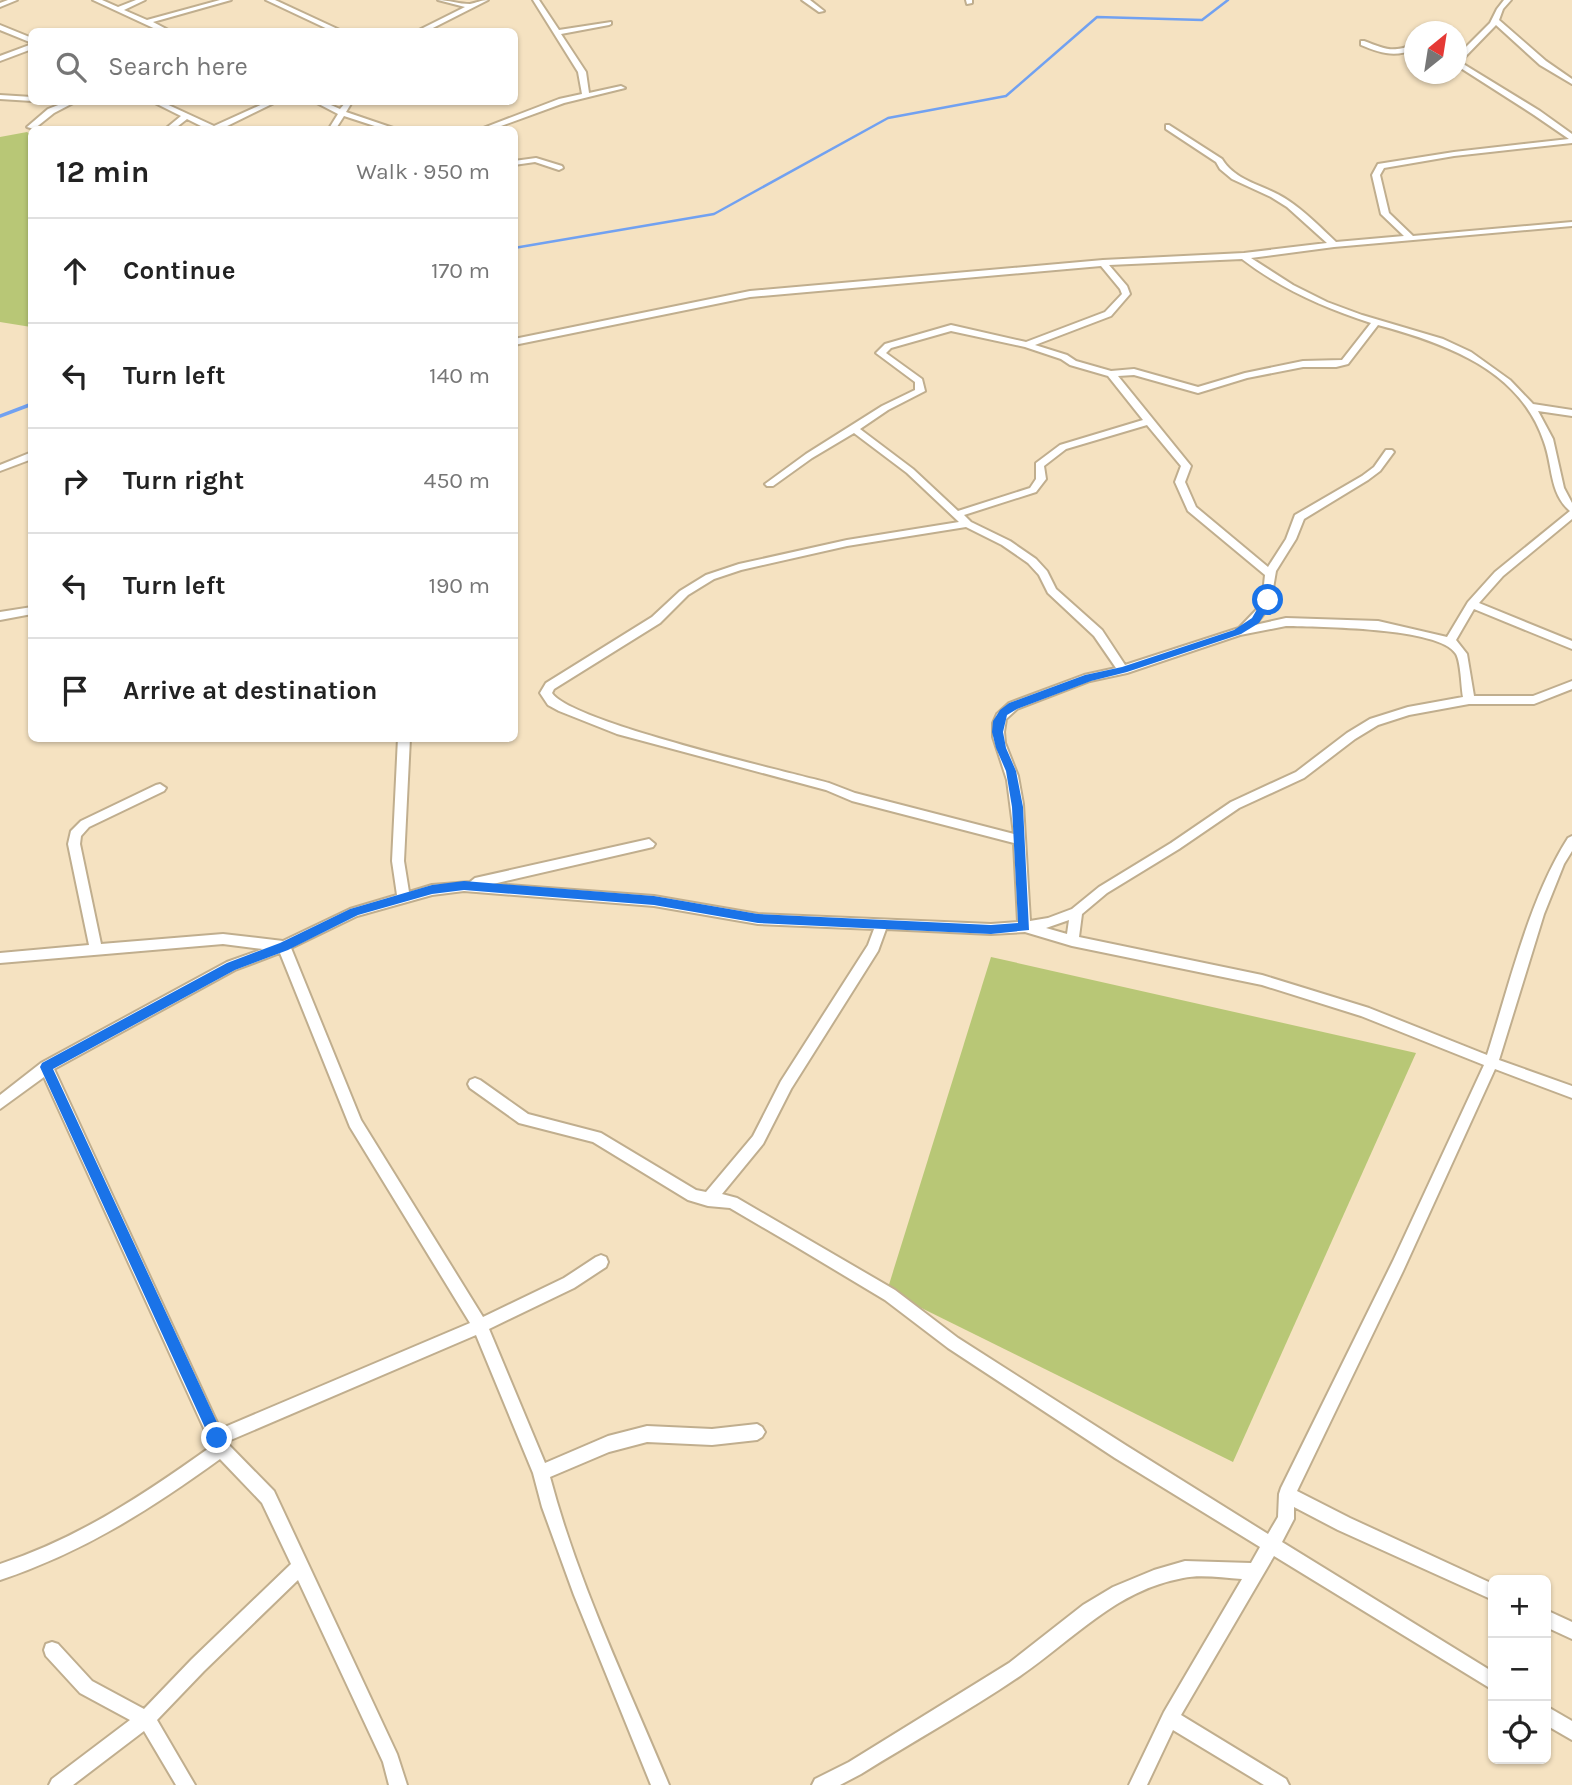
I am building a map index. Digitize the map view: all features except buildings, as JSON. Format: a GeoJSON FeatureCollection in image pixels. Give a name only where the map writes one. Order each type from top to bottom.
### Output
{"type":"FeatureCollection","features":[{"type":"Feature","properties":{"kind":"street"},"geometry":{"type":"LineString","coordinates":[[0,5],[13,0]]}},
{"type":"Feature","properties":{"kind":"street"},"geometry":{"type":"LineString","coordinates":[[96,0],[160,28]]}},
{"type":"Feature","properties":{"kind":"street"},"geometry":{"type":"LineString","coordinates":[[118,10],[142,0]]}},
{"type":"Feature","properties":{"kind":"street"},"geometry":{"type":"LineString","coordinates":[[146,22],[228,0]]}},
{"type":"Feature","properties":{"kind":"street"},"geometry":{"type":"LineString","coordinates":[[269,0],[332,28]]}},
{"type":"Feature","properties":{"kind":"street"},"geometry":{"type":"LineString","coordinates":[[440,0],[472,6]]}},
{"type":"Feature","properties":{"kind":"street"},"geometry":{"type":"LineString","coordinates":[[426,28],[485,0]]}},
{"type":"Feature","properties":{"kind":"street"},"geometry":{"type":"LineString","coordinates":[[536,0],[582,72],[585,94]]}},
{"type":"Feature","properties":{"kind":"street"},"geometry":{"type":"LineString","coordinates":[[805,0],[821,11]]}},
{"type":"Feature","properties":{"kind":"street"},"geometry":{"type":"LineString","coordinates":[[1467,52],[1495,21],[1499,8],[1508,0]]}},
{"type":"Feature","properties":{"kind":"street"},"geometry":{"type":"LineString","coordinates":[[1495,21],[1543,63],[1572,82]]}},
{"type":"Feature","properties":{"kind":"street"},"geometry":{"type":"LineString","coordinates":[[558,32],[609,23]]}},
{"type":"Feature","properties":{"kind":"street"},"geometry":{"type":"LineString","coordinates":[[0,27],[28,41]]}},
{"type":"Feature","properties":{"kind":"street"},"geometry":{"type":"LineString","coordinates":[[1364,43],[1393,54],[1404,52]]}},
{"type":"Feature","properties":{"kind":"street"},"geometry":{"type":"LineString","coordinates":[[0,60],[28,45]]}},
{"type":"Feature","properties":{"kind":"street"},"geometry":{"type":"LineString","coordinates":[[1467,68],[1537,113],[1572,140]]}},
{"type":"Feature","properties":{"kind":"street"},"geometry":{"type":"LineString","coordinates":[[493,126],[585,94],[621,88]]}},
{"type":"Feature","properties":{"kind":"street"},"geometry":{"type":"LineString","coordinates":[[0,97],[28,99]]}},
{"type":"Feature","properties":{"kind":"street"},"geometry":{"type":"LineString","coordinates":[[163,105],[209,126]]}},
{"type":"Feature","properties":{"kind":"street"},"geometry":{"type":"LineString","coordinates":[[221,126],[266,105]]}},
{"type":"Feature","properties":{"kind":"street"},"geometry":{"type":"LineString","coordinates":[[325,105],[383,126]]}},
{"type":"Feature","properties":{"kind":"street"},"geometry":{"type":"LineString","coordinates":[[334,126],[347,105]]}},
{"type":"Feature","properties":{"kind":"street"},"geometry":{"type":"LineString","coordinates":[[32,126],[60,106]]}},
{"type":"Feature","properties":{"kind":"street"},"geometry":{"type":"LineString","coordinates":[[173,126],[187,116]]}},
{"type":"Feature","properties":{"kind":"street"},"geometry":{"type":"LineString","coordinates":[[1169,127],[1219,160],[1223,169],[1255,188],[1277,197],[1334,245]]}},
{"type":"Feature","properties":{"kind":"street"},"geometry":{"type":"LineString","coordinates":[[1411,238],[1385,214],[1376,175],[1381,166],[1572,140]]}},
{"type":"Feature","properties":{"kind":"street"},"geometry":{"type":"LineString","coordinates":[[518,162],[536,160],[559,168]]}},
{"type":"Feature","properties":{"kind":"street"},"geometry":{"type":"LineString","coordinates":[[518,341],[750,293],[1103,263],[1244,256],[1334,245],[1572,224]]}},
{"type":"Feature","properties":{"kind":"street"},"geometry":{"type":"LineString","coordinates":[[1244,256],[1296,292],[1376,322],[1447,341],[1465,350],[1499,374],[1532,407],[1550,444],[1559,496],[1572,512],[1499,574],[1472,604],[1450,641]]}},
{"type":"Feature","properties":{"kind":"street"},"geometry":{"type":"LineString","coordinates":[[1027,345],[1108,314],[1116,307],[1126,294],[1103,263]]}},
{"type":"Feature","properties":{"kind":"street"},"geometry":{"type":"LineString","coordinates":[[771,484],[808,456],[885,408],[920,391],[919,382],[880,354],[888,346],[951,328],[1027,345],[1111,374],[1134,372],[1199,390],[1303,364],[1345,362],[1376,322]]}},
{"type":"Feature","properties":{"kind":"street"},"geometry":{"type":"LineString","coordinates":[[1111,374],[1186,466],[1180,482],[1192,509],[1270,573]]}},
{"type":"Feature","properties":{"kind":"street"},"geometry":{"type":"LineString","coordinates":[[1532,407],[1572,413]]}},
{"type":"Feature","properties":{"kind":"street"},"geometry":{"type":"LineString","coordinates":[[958,514],[1033,490],[1041,479],[1039,465],[1063,447],[1149,422]]}},
{"type":"Feature","properties":{"kind":"street"},"geometry":{"type":"LineString","coordinates":[[854,429],[910,471],[967,524],[1006,543],[1032,561],[1043,573],[1052,591],[1098,633],[1123,670]]}},
{"type":"Feature","properties":{"kind":"street"},"geometry":{"type":"LineString","coordinates":[[1238,632],[1256,620],[1268,600],[1270,573],[1293,538],[1303,512],[1336,498],[1365,478],[1377,469],[1389,452]]}},
{"type":"Feature","properties":{"kind":"street"},"geometry":{"type":"LineString","coordinates":[[0,468],[28,456]]}},
{"type":"Feature","properties":{"kind":"street"},"geometry":{"type":"LineString","coordinates":[[967,524],[846,543],[739,567],[710,577],[684,593],[656,620],[550,686],[546,693],[552,702],[563,708],[621,731],[829,787],[852,797],[1020,840]]}},
{"type":"Feature","properties":{"kind":"street"},"geometry":{"type":"LineString","coordinates":[[1472,604],[1572,645]]}},
{"type":"Feature","properties":{"kind":"street"},"geometry":{"type":"LineString","coordinates":[[0,616],[28,611]]}},
{"type":"Feature","properties":{"kind":"street"},"geometry":{"type":"LineString","coordinates":[[1025,927],[1018,861],[1020,840],[1011,771],[1001,748],[998,732],[1003,712],[1013,706],[1063,687],[1238,632],[1286,622],[1378,625],[1450,641],[1462,654],[1469,700]]}},
{"type":"Feature","properties":{"kind":"street"},"geometry":{"type":"LineString","coordinates":[[432,890],[464,886],[654,901],[758,919],[991,929],[1049,923],[1076,912],[1103,890],[1235,805],[1300,775],[1374,722],[1408,711],[1469,700],[1534,700],[1572,685]]}},
{"type":"Feature","properties":{"kind":"street"},"geometry":{"type":"LineString","coordinates":[[404,742],[398,861],[404,898]]}},
{"type":"Feature","properties":{"kind":"street"},"geometry":{"type":"LineString","coordinates":[[96,950],[74,844],[75,834],[85,824],[160,788]]}},
{"type":"Feature","properties":{"kind":"street"},"geometry":{"type":"LineString","coordinates":[[1138,1785],[1170,1718],[1286,1519],[1287,1494],[1398,1266],[1492,1062],[1538,914],[1558,863],[1572,841]]}},
{"type":"Feature","properties":{"kind":"street"},"geometry":{"type":"LineString","coordinates":[[0,1103],[46,1067],[231,966],[284,946],[354,912],[432,890],[649,844]]}},
{"type":"Feature","properties":{"kind":"street"},"geometry":{"type":"LineString","coordinates":[[1072,941],[1076,912]]}},
{"type":"Feature","properties":{"kind":"street"},"geometry":{"type":"LineString","coordinates":[[708,1200],[758,1140],[786,1085],[874,947],[882,924]]}},
{"type":"Feature","properties":{"kind":"street"},"geometry":{"type":"LineString","coordinates":[[1025,927],[1072,941],[1262,980],[1364,1012],[1436,1042],[1572,1092]]}},
{"type":"Feature","properties":{"kind":"street"},"geometry":{"type":"LineString","coordinates":[[0,958],[223,939],[284,946]]}},
{"type":"Feature","properties":{"kind":"street"},"geometry":{"type":"LineString","coordinates":[[284,946],[355,1123],[480,1326],[541,1473],[550,1507],[582,1595],[660,1785]]}},
{"type":"Feature","properties":{"kind":"street"},"geometry":{"type":"LineString","coordinates":[[46,1067],[219,1444],[268,1497],[391,1760],[398,1785]]}},
{"type":"Feature","properties":{"kind":"street"},"geometry":{"type":"LineString","coordinates":[[475,1084],[524,1119],[596,1137],[693,1196],[732,1202],[890,1295],[953,1343],[1271,1546],[1488,1679]]}},
{"type":"Feature","properties":{"kind":"street"},"geometry":{"type":"LineString","coordinates":[[0,1572],[51,1555],[145,1503],[219,1444],[480,1326],[569,1283],[601,1262]]}},
{"type":"Feature","properties":{"kind":"street"},"geometry":{"type":"LineString","coordinates":[[541,1473],[608,1444],[647,1434],[712,1437],[757,1432]]}},
{"type":"Feature","properties":{"kind":"street"},"geometry":{"type":"LineString","coordinates":[[1287,1494],[1344,1524],[1488,1589]]}},
{"type":"Feature","properties":{"kind":"street"},"geometry":{"type":"LineString","coordinates":[[58,1785],[146,1719],[301,1566]]}},
{"type":"Feature","properties":{"kind":"street"},"geometry":{"type":"LineString","coordinates":[[821,1785],[855,1768],[1015,1669],[1089,1611],[1119,1593],[1154,1578],[1185,1569],[1256,1571]]}},
{"type":"Feature","properties":{"kind":"street"},"geometry":{"type":"LineString","coordinates":[[1551,1620],[1572,1631]]}},
{"type":"Feature","properties":{"kind":"street"},"geometry":{"type":"LineString","coordinates":[[51,1650],[86,1687],[146,1719],[186,1785]]}},
{"type":"Feature","properties":{"kind":"street"},"geometry":{"type":"LineString","coordinates":[[1170,1718],[1280,1785]]}},
{"type":"Feature","properties":{"kind":"street"},"geometry":{"type":"LineString","coordinates":[[1551,1718],[1572,1731]]}},
{"type":"Feature","properties":{"kind":"green space"},"geometry":{"type":"Polygon","coordinates":[[[28,133],[28,327],[0,322],[0,137],[28,133]]]}},
{"type":"Feature","properties":{"kind":"green space"},"geometry":{"type":"Polygon","coordinates":[[[991,957],[1416,1053],[1233,1462],[887,1291],[991,957]]]}},
{"type":"Feature","properties":{"kind":"waterway"},"geometry":{"type":"LineString","coordinates":[[518,247],[714,214],[888,118],[1006,96],[1097,17],[1202,20],[1228,0]]}},
{"type":"Feature","properties":{"kind":"waterway"},"geometry":{"type":"LineString","coordinates":[[0,416],[28,406]]}},
{"type":"Feature","properties":{"kind":"route"},"geometry":{"type":"LineString","coordinates":[[217,1438],[46,1067],[231,966],[284,946],[354,912],[432,890],[464,886],[587,895],[654,901],[758,919],[991,929],[1025,927],[1018,861],[1020,840],[1017,807],[1011,771],[1001,748],[998,732],[1003,712],[1088,678],[1123,670],[1238,632],[1256,620],[1268,600]]}}]}
